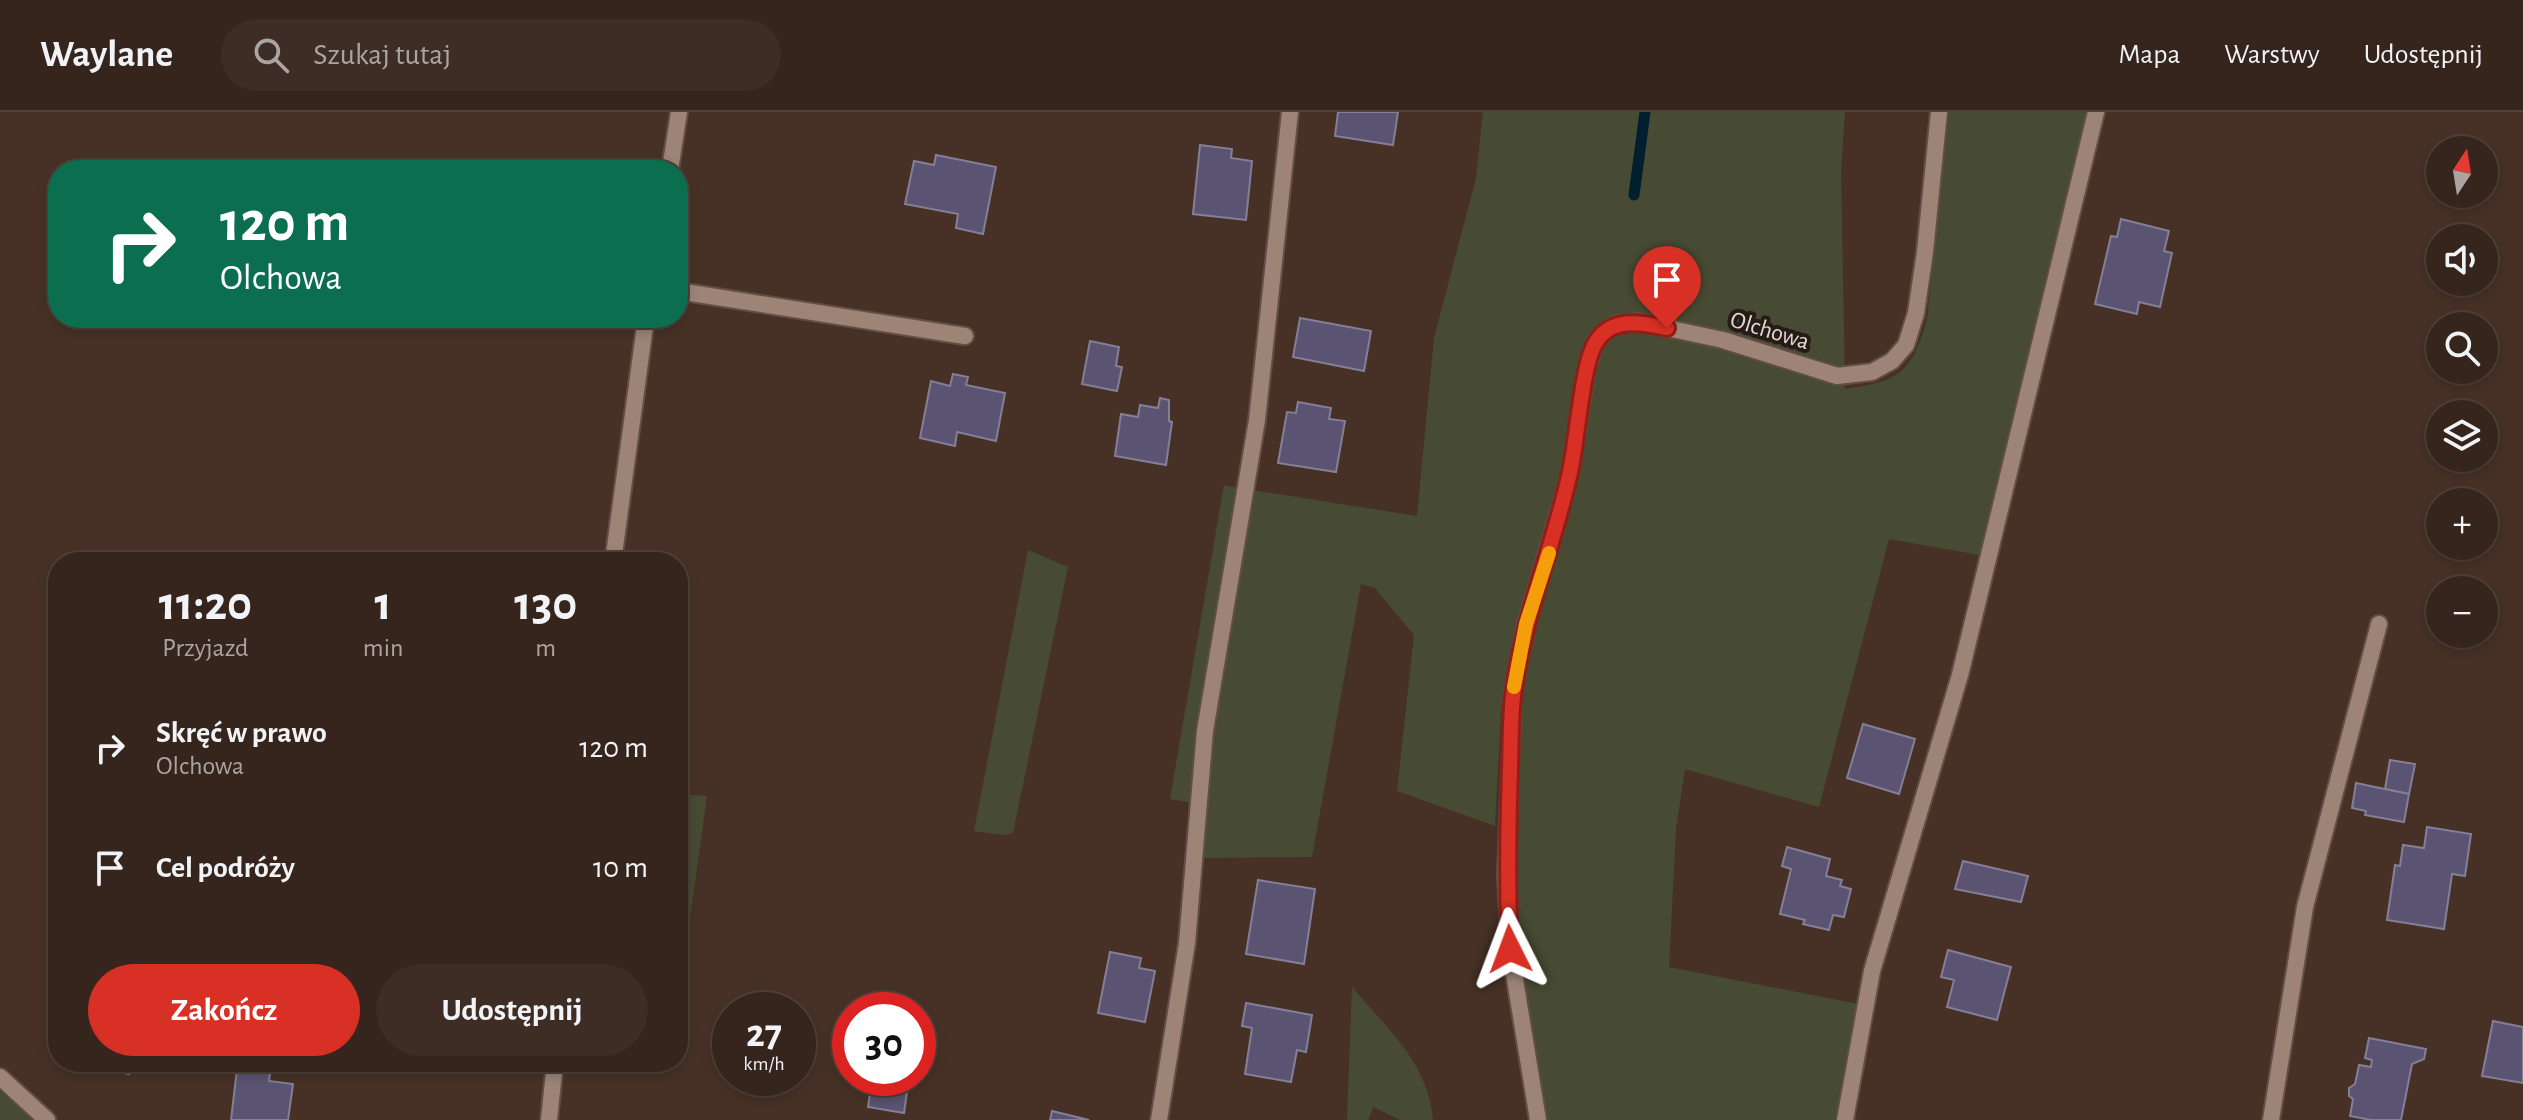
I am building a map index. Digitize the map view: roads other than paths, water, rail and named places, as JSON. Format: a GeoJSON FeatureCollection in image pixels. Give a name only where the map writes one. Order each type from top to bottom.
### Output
{"type":"FeatureCollection","features":[{"type":"Feature","properties":{"kind":"street"},"geometry":{"type":"LineString","coordinates":[[672,160],[679,112]]}},
{"type":"Feature","properties":{"kind":"street"},"geometry":{"type":"LineString","coordinates":[[1159,1120],[1187,943],[1205,731],[1257,420],[1290,112]]}},
{"type":"Feature","properties":{"kind":"street","name":"Olchowa"},"geometry":{"type":"LineString","coordinates":[[1538,1120],[1510,949],[1506,876],[1513,691],[1526,624],[1570,474],[1587,368],[1595,343],[1617,324],[1639,322],[1723,340],[1837,376],[1872,372],[1892,361],[1906,345],[1916,313],[1939,112]]}},
{"type":"Feature","properties":{"kind":"street"},"geometry":{"type":"LineString","coordinates":[[1845,1120],[1872,971],[1960,675],[2096,112]]}},
{"type":"Feature","properties":{"kind":"street"},"geometry":{"type":"LineString","coordinates":[[688,293],[965,336]]}},
{"type":"Feature","properties":{"kind":"street"},"geometry":{"type":"LineString","coordinates":[[614,552],[645,328]]}},
{"type":"Feature","properties":{"kind":"street"},"geometry":{"type":"LineString","coordinates":[[2271,1120],[2305,907],[2379,624]]}},
{"type":"Feature","properties":{"kind":"street"},"geometry":{"type":"LineString","coordinates":[[549,1120],[554,1072]]}},
{"type":"Feature","properties":{"kind":"street"},"geometry":{"type":"LineString","coordinates":[[0,1077],[47,1120]]}},
{"type":"Feature","properties":{"kind":"waterway"},"geometry":{"type":"LineString","coordinates":[[1634,195],[1645,112]]}}]}
